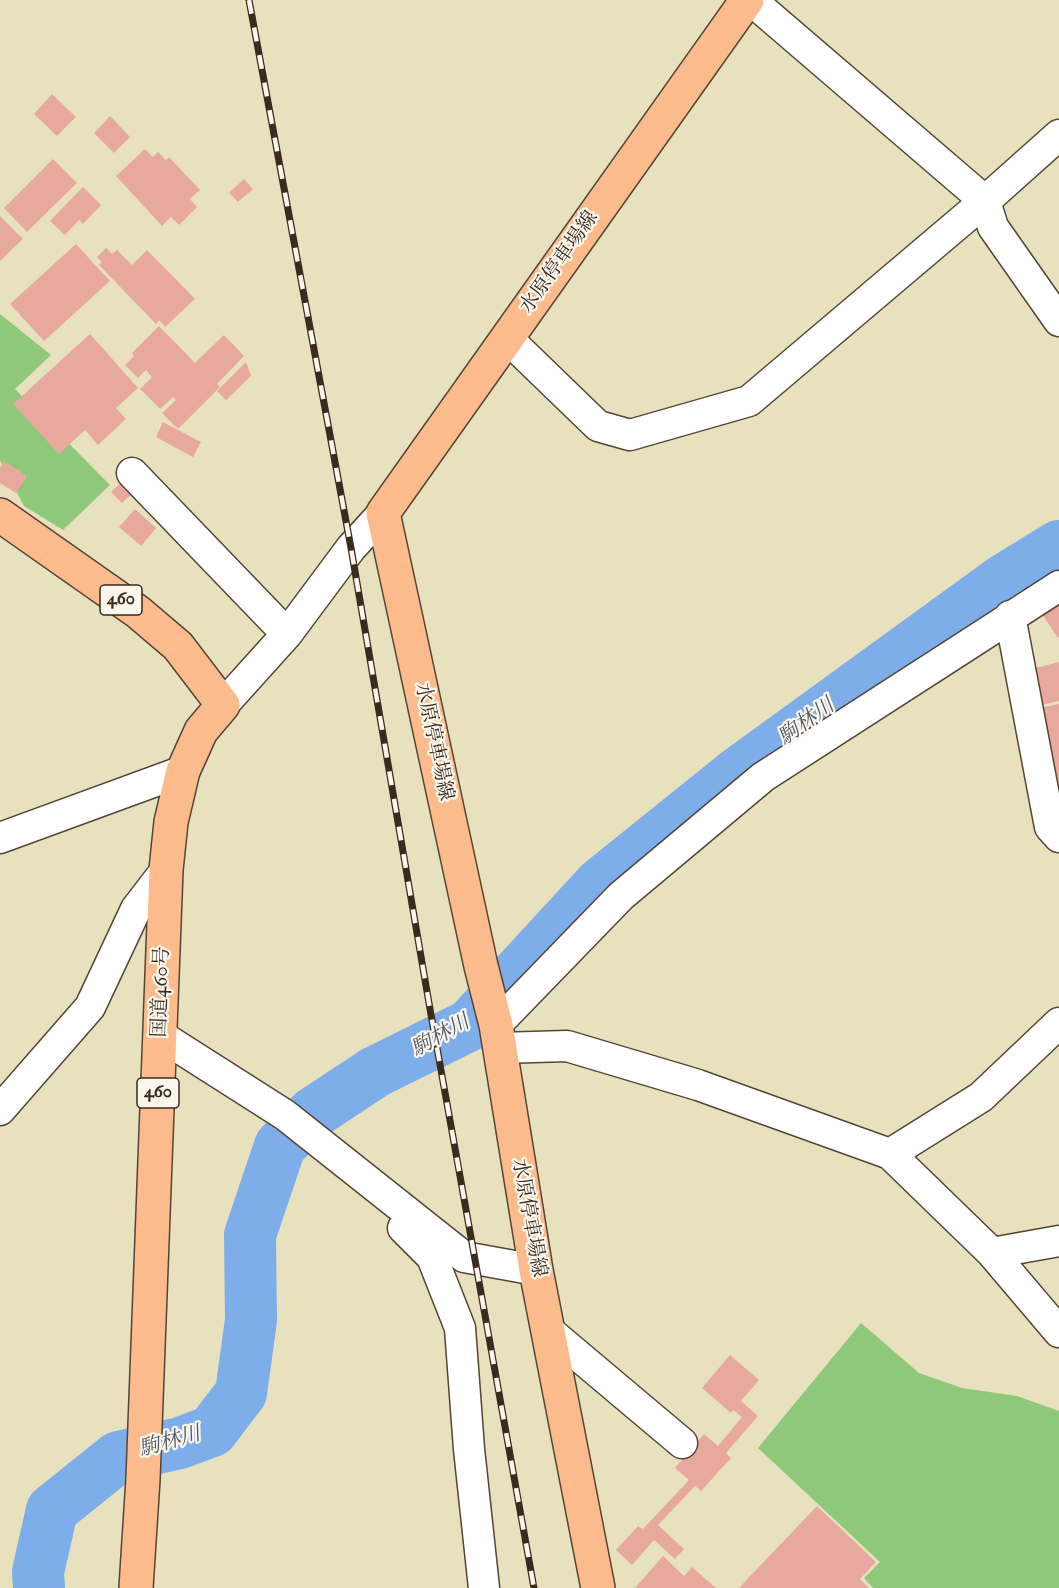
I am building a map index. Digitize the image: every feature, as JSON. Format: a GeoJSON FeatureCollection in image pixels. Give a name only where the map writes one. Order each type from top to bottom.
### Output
{"type":"FeatureCollection","features":[{"type":"Feature","properties":{"kind":"main road","name":"水原停車場線"},"geometry":{"type":"LineString","coordinates":[[598,1588],[536,1270],[497,1036],[383,513],[747,0]]}},
{"type":"Feature","properties":{"kind":"main road","name":"460"},"geometry":{"type":"LineString","coordinates":[[0,515],[146,619],[178,646],[223,705]]}},
{"type":"Feature","properties":{"kind":"main road","name":"国道460号"},"geometry":{"type":"LineString","coordinates":[[136,1588],[145,1416],[166,870],[171,822],[183,771],[201,731],[223,705]]}},
{"type":"Feature","properties":{"kind":"street"},"geometry":{"type":"LineString","coordinates":[[751,0],[985,201],[993,227],[1059,321]]}},
{"type":"Feature","properties":{"kind":"street"},"geometry":{"type":"LineString","coordinates":[[507,338],[598,426],[630,435],[749,400],[985,201],[1059,135]]}},
{"type":"Feature","properties":{"kind":"street"},"geometry":{"type":"LineString","coordinates":[[132,473],[287,634]]}},
{"type":"Feature","properties":{"kind":"street"},"geometry":{"type":"LineString","coordinates":[[223,705],[287,634],[351,548],[383,513]]}},
{"type":"Feature","properties":{"kind":"street"},"geometry":{"type":"LineString","coordinates":[[497,1036],[621,896],[763,777],[1059,586]]}},
{"type":"Feature","properties":{"kind":"street"},"geometry":{"type":"LineString","coordinates":[[1010,616],[1050,827],[1059,837]]}},
{"type":"Feature","properties":{"kind":"street"},"geometry":{"type":"LineString","coordinates":[[0,838],[183,771]]}},
{"type":"Feature","properties":{"kind":"street"},"geometry":{"type":"LineString","coordinates":[[0,1110],[90,1007],[136,909],[166,870]]}},
{"type":"Feature","properties":{"kind":"street"},"geometry":{"type":"LineString","coordinates":[[890,1154],[981,1097],[1059,1023]]}},
{"type":"Feature","properties":{"kind":"street"},"geometry":{"type":"LineString","coordinates":[[160,1036],[285,1115],[465,1257],[536,1270]]}},
{"type":"Feature","properties":{"kind":"street"},"geometry":{"type":"LineString","coordinates":[[497,1036],[567,1046],[698,1085],[890,1154],[992,1253],[1059,1332]]}},
{"type":"Feature","properties":{"kind":"street"},"geometry":{"type":"LineString","coordinates":[[381,1191],[400,1226],[432,1257],[460,1328],[469,1449],[484,1588]]}},
{"type":"Feature","properties":{"kind":"street"},"geometry":{"type":"LineString","coordinates":[[992,1253],[1059,1241]]}},
{"type":"Feature","properties":{"kind":"street"},"geometry":{"type":"LineString","coordinates":[[549,1331],[682,1443]]}},
{"type":"Feature","properties":{"kind":"green space"},"geometry":{"type":"Polygon","coordinates":[[[0,314],[51,355],[15,389],[110,485],[63,530],[24,506],[0,460],[0,314]]]}},
{"type":"Feature","properties":{"kind":"green space"},"geometry":{"type":"Polygon","coordinates":[[[861,1323],[919,1373],[962,1388],[1017,1396],[1059,1411],[1059,1588],[873,1588],[864,1578],[880,1562],[758,1448],[861,1323]]]}},
{"type":"Feature","properties":{"kind":"building"},"geometry":{"type":"Polygon","coordinates":[[[52,94],[76,117],[57,136],[34,114],[52,94]]]}},
{"type":"Feature","properties":{"kind":"building"},"geometry":{"type":"Polygon","coordinates":[[[110,116],[130,137],[114,153],[94,133],[110,116]]]}},
{"type":"Feature","properties":{"kind":"building"},"geometry":{"type":"Polygon","coordinates":[[[145,149],[153,157],[158,152],[166,160],[169,157],[200,190],[190,199],[197,207],[179,225],[171,217],[162,226],[116,176],[145,149]]]}},
{"type":"Feature","properties":{"kind":"building"},"geometry":{"type":"Polygon","coordinates":[[[53,159],[77,183],[27,232],[4,208],[53,159]]]}},
{"type":"Feature","properties":{"kind":"building"},"geometry":{"type":"Polygon","coordinates":[[[244,179],[253,189],[238,202],[229,193],[244,179]]]}},
{"type":"Feature","properties":{"kind":"building"},"geometry":{"type":"Polygon","coordinates":[[[83,187],[101,205],[83,224],[79,220],[65,235],[50,221],[83,187]]]}},
{"type":"Feature","properties":{"kind":"building"},"geometry":{"type":"Polygon","coordinates":[[[0,216],[23,239],[0,261],[0,216]]]}},
{"type":"Feature","properties":{"kind":"building"},"geometry":{"type":"Polygon","coordinates":[[[76,244],[110,281],[44,341],[10,304],[76,244]]]}},
{"type":"Feature","properties":{"kind":"building"},"geometry":{"type":"Polygon","coordinates":[[[106,248],[112,254],[117,250],[132,265],[147,250],[195,299],[165,327],[159,320],[156,324],[99,265],[102,262],[97,257],[106,248]]]}},
{"type":"Feature","properties":{"kind":"building"},"geometry":{"type":"Polygon","coordinates":[[[159,326],[195,363],[224,335],[244,356],[217,384],[220,387],[178,429],[162,413],[176,400],[173,397],[160,409],[140,389],[152,377],[146,370],[138,378],[125,365],[134,356],[132,353],[159,326]]]}},
{"type":"Feature","properties":{"kind":"building"},"geometry":{"type":"Polygon","coordinates":[[[90,334],[138,388],[116,408],[126,419],[98,445],[85,430],[59,454],[13,404],[90,334]]]}},
{"type":"Feature","properties":{"kind":"building"},"geometry":{"type":"Polygon","coordinates":[[[246,362],[251,376],[226,400],[217,391],[246,362]]]}},
{"type":"Feature","properties":{"kind":"building"},"geometry":{"type":"Polygon","coordinates":[[[163,422],[201,442],[193,457],[156,437],[163,422]]]}},
{"type":"Feature","properties":{"kind":"building"},"geometry":{"type":"Polygon","coordinates":[[[4,461],[27,476],[16,493],[0,483],[0,468],[4,461]]]}},
{"type":"Feature","properties":{"kind":"building"},"geometry":{"type":"Polygon","coordinates":[[[123,481],[134,492],[122,503],[111,492],[123,481]]]}},
{"type":"Feature","properties":{"kind":"building"},"geometry":{"type":"Polygon","coordinates":[[[135,509],[156,528],[141,546],[119,527],[135,509]]]}},
{"type":"Feature","properties":{"kind":"building"},"geometry":{"type":"Polygon","coordinates":[[[1059,602],[1059,637],[1058,638],[1042,614],[1059,602]]]}},
{"type":"Feature","properties":{"kind":"building"},"geometry":{"type":"Polygon","coordinates":[[[1059,662],[1059,701],[1041,705],[1032,669],[1059,662]]]}},
{"type":"Feature","properties":{"kind":"building"},"geometry":{"type":"Polygon","coordinates":[[[1059,704],[1059,806],[1039,708],[1059,704]]]}},
{"type":"Feature","properties":{"kind":"building"},"geometry":{"type":"Polygon","coordinates":[[[730,1355],[759,1380],[741,1401],[758,1416],[726,1453],[731,1458],[701,1491],[695,1486],[658,1525],[684,1549],[675,1559],[654,1540],[632,1565],[616,1550],[638,1526],[643,1529],[689,1480],[675,1468],[704,1434],[718,1446],[742,1417],[733,1410],[731,1413],[702,1388],[730,1355]]]}},
{"type":"Feature","properties":{"kind":"building"},"geometry":{"type":"Polygon","coordinates":[[[817,1506],[876,1562],[860,1579],[869,1588],[739,1588],[817,1506]]]}},
{"type":"Feature","properties":{"kind":"building"},"geometry":{"type":"Polygon","coordinates":[[[663,1556],[684,1576],[692,1567],[716,1588],[635,1588],[663,1556]]]}},
{"type":"Feature","properties":{"kind":"waterway","name":"駒林川"},"geometry":{"type":"LineString","coordinates":[[39,1588],[38,1572],[52,1510],[118,1457],[180,1443],[212,1431],[241,1393],[251,1320],[250,1235],[280,1146],[313,1113],[375,1072],[470,1025],[601,883],[739,772],[1002,581],[1059,546]]}},
{"type":"Feature","properties":{"kind":"railway"},"geometry":{"type":"LineString","coordinates":[[249,0],[351,548],[430,1009],[534,1588]]}}]}
